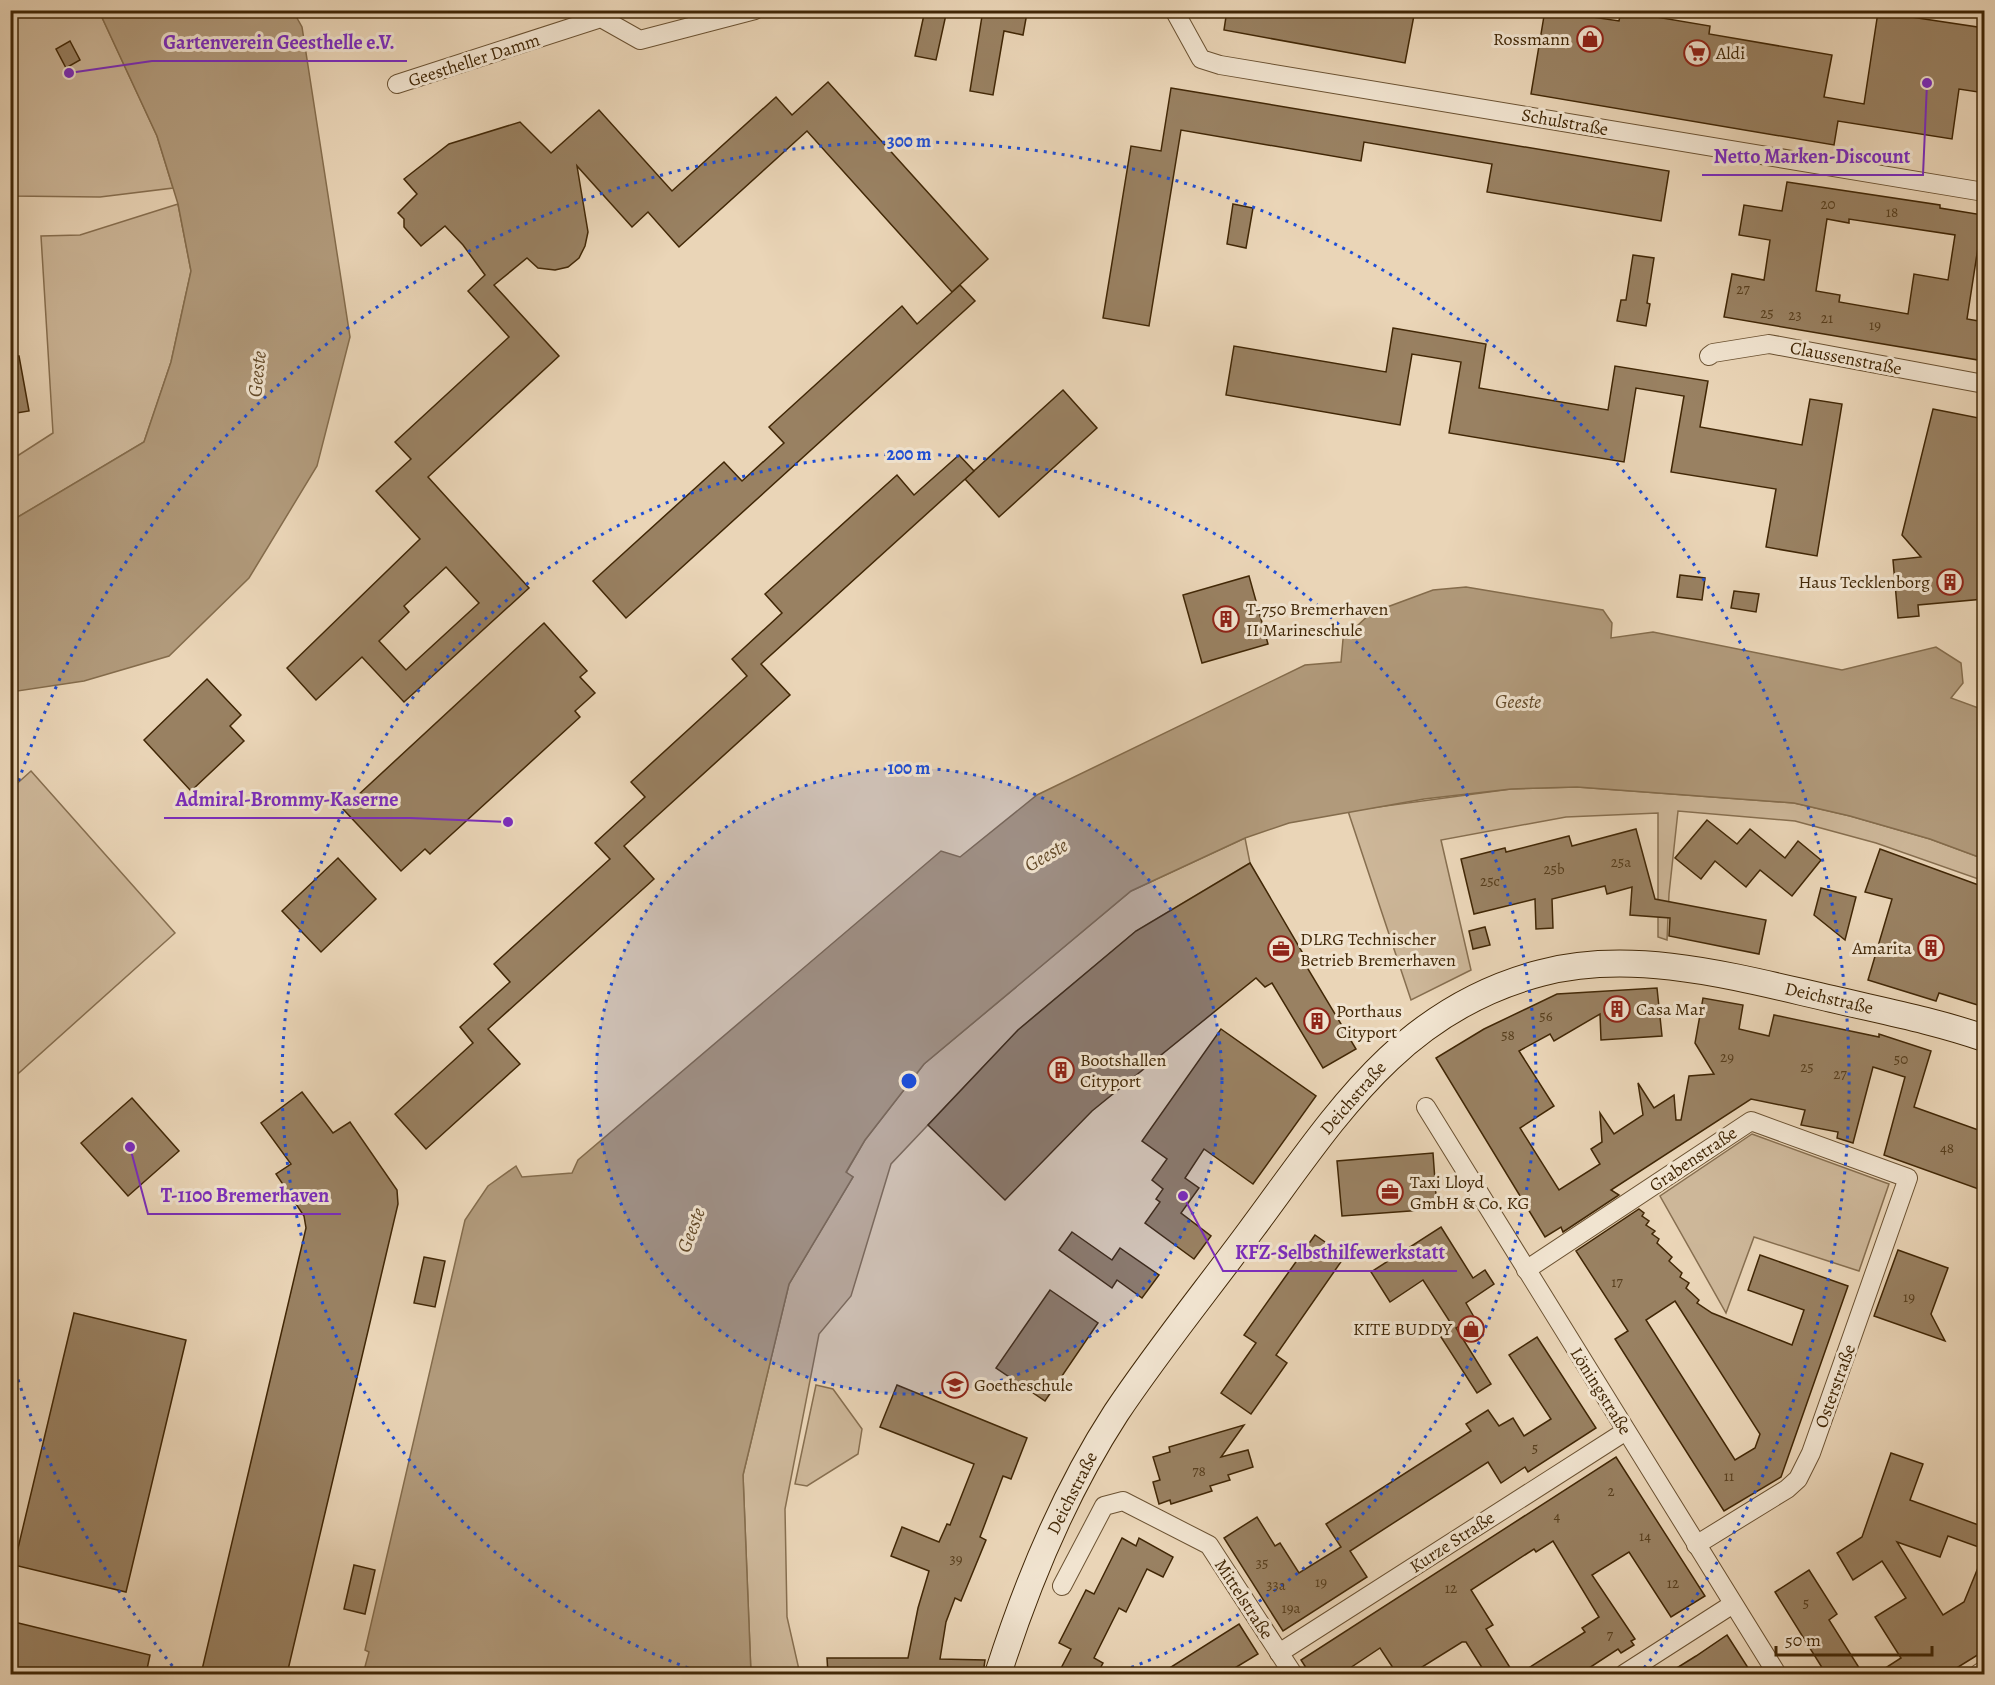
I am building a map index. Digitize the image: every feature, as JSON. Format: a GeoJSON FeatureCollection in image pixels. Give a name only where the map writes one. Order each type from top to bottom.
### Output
{"type":"FeatureCollection","features":[{"type":"Feature","properties":{"kind":"main road","name":"Deichstraße"},"geometry":{"type":"LineString","coordinates":[[998,1674],[1026,1592],[1054,1525],[1117,1412],[1345,1103],[1390,1055],[1457,1005],[1500,986],[1543,972],[1615,964],[1663,967],[1752,980],[1942,1024],[1984,1038]]}},
{"type":"Feature","properties":{"kind":"street","name":"Geestheller Damm"},"geometry":{"type":"LineString","coordinates":[[397,84],[601,18],[640,40],[755,10]]}},
{"type":"Feature","properties":{"kind":"street","name":"Schulstraße"},"geometry":{"type":"LineString","coordinates":[[1174,10],[1201,59],[1220,65],[1984,192]]}},
{"type":"Feature","properties":{"kind":"street","name":"Claussenstraße"},"geometry":{"type":"LineString","coordinates":[[1709,357],[1713,352],[1769,344],[1984,384]]}},
{"type":"Feature","properties":{"kind":"street","name":"Löningstraße"},"geometry":{"type":"LineString","coordinates":[[1426,1107],[1777,1674]]}},
{"type":"Feature","properties":{"kind":"street","name":"Grabenstraße"},"geometry":{"type":"LineString","coordinates":[[1526,1270],[1751,1121],[1908,1178]]}},
{"type":"Feature","properties":{"kind":"street","name":"Osterstraße"},"geometry":{"type":"LineString","coordinates":[[1696,1545],[1787,1489],[1798,1479],[1811,1453],[1908,1178]]}},
{"type":"Feature","properties":{"kind":"street","name":"Kurze Straße"},"geometry":{"type":"LineString","coordinates":[[1279,1653],[1626,1431]]}},
{"type":"Feature","properties":{"kind":"street","name":"Mittelstraße"},"geometry":{"type":"LineString","coordinates":[[1062,1586],[1104,1506],[1123,1501],[1209,1545],[1293,1674]]}},
{"type":"Feature","properties":{"kind":"street"},"geometry":{"type":"LineString","coordinates":[[1624,1674],[1733,1604]]}},
{"type":"Feature","properties":{"kind":"street"},"geometry":{"type":"LineString","coordinates":[[1978,1674],[1984,1670]]}},
{"type":"Feature","properties":{"kind":"shaded area"},"geometry":{"type":"Polygon","coordinates":[[[11,11],[99,11],[157,136],[173,188],[100,197],[11,196],[11,11]]]}},
{"type":"Feature","properties":{"kind":"shaded area"},"geometry":{"type":"Polygon","coordinates":[[[178,204],[191,271],[171,362],[144,442],[18,517],[11,518],[11,460],[53,433],[41,236],[80,235],[178,204]]]}},
{"type":"Feature","properties":{"kind":"shaded area"},"geometry":{"type":"Polygon","coordinates":[[[31,771],[175,933],[11,1080],[11,789],[31,771]]]}},
{"type":"Feature","properties":{"kind":"shaded area"},"geometry":{"type":"Polygon","coordinates":[[[1577,787],[1794,803],[1930,839],[1984,859],[1984,881],[1876,843],[1795,821],[1678,811],[1669,894],[1667,940],[1658,937],[1658,813],[1566,817],[1441,840],[1471,970],[1411,1000],[1348,811],[1511,789],[1577,787]]]}},
{"type":"Feature","properties":{"kind":"shaded area"},"geometry":{"type":"Polygon","coordinates":[[[1245,838],[1250,863],[1136,931],[1018,1030],[891,1164],[851,1296],[819,1334],[785,1509],[787,1617],[800,1674],[751,1674],[743,1475],[789,1284],[853,1177],[846,1173],[865,1140],[924,1064],[1131,891],[1245,838]]]}},
{"type":"Feature","properties":{"kind":"shaded area"},"geometry":{"type":"Polygon","coordinates":[[[1752,1134],[1889,1184],[1859,1271],[1754,1237],[1726,1313],[1660,1196],[1752,1134]]]}},
{"type":"Feature","properties":{"kind":"shaded area"},"geometry":{"type":"Polygon","coordinates":[[[816,1385],[833,1389],[862,1429],[858,1454],[807,1486],[795,1484],[816,1385]]]}},
{"type":"Feature","properties":{"kind":"water","name":"Geeste"},"geometry":{"type":"Polygon","coordinates":[[[99,11],[293,11],[302,27],[350,337],[317,466],[249,578],[169,656],[84,681],[11,692],[11,518],[18,517],[144,442],[171,362],[191,271],[178,204],[157,136],[99,11]]]}},
{"type":"Feature","properties":{"kind":"water","name":"Geeste"},"geometry":{"type":"Polygon","coordinates":[[[1466,587],[1603,610],[1612,623],[1611,638],[1653,632],[1842,670],[1936,647],[1961,663],[1963,683],[1951,698],[1984,710],[1984,859],[1930,839],[1794,803],[1577,787],[1511,789],[1424,799],[1289,823],[1245,838],[1131,891],[924,1064],[865,1140],[846,1172],[853,1177],[789,1284],[743,1475],[751,1674],[363,1674],[369,1652],[365,1650],[465,1220],[488,1186],[516,1166],[522,1177],[572,1173],[578,1160],[941,851],[960,857],[1037,795],[1305,665],[1341,662],[1343,639],[1371,613],[1433,590],[1466,587]]]}},
{"type":"Feature","properties":{"kind":"building"},"geometry":{"type":"Polygon","coordinates":[[[925,10],[947,10],[936,60],[915,56],[925,10]]]}},
{"type":"Feature","properties":{"kind":"building"},"geometry":{"type":"Polygon","coordinates":[[[983,10],[1027,13],[1023,35],[1004,31],[993,95],[970,91],[983,10]]]}},
{"type":"Feature","properties":{"kind":"building"},"geometry":{"type":"Polygon","coordinates":[[[1227,10],[1415,10],[1405,63],[1224,30],[1227,10]]]}},
{"type":"Feature","properties":{"kind":"building"},"geometry":{"type":"Polygon","coordinates":[[[1545,10],[1619,21],[1621,11],[1710,26],[1709,34],[1832,55],[1824,97],[1864,104],[1878,12],[1984,28],[1984,49],[1978,92],[1959,89],[1952,139],[1838,121],[1834,145],[1531,94],[1545,10]]]}},
{"type":"Feature","properties":{"kind":"building"},"geometry":{"type":"Polygon","coordinates":[[[70,41],[80,60],[66,68],[56,49],[70,41]]]}},
{"type":"Feature","properties":{"kind":"building"},"geometry":{"type":"Polygon","coordinates":[[[828,82],[988,259],[952,292],[807,131],[679,247],[648,212],[632,227],[577,166],[588,232],[579,258],[568,267],[555,270],[538,268],[527,258],[494,285],[559,356],[428,477],[529,588],[404,702],[362,657],[316,700],[287,668],[420,539],[376,491],[411,459],[395,442],[509,337],[468,291],[485,275],[463,245],[445,226],[421,246],[404,227],[404,219],[398,213],[417,194],[404,179],[449,144],[520,122],[551,153],[599,110],[672,191],[776,97],[792,115],[828,82]],[[446,567],[404,606],[409,612],[379,641],[406,670],[479,603],[446,567]]]}},
{"type":"Feature","properties":{"kind":"building"},"geometry":{"type":"Polygon","coordinates":[[[1171,88],[1669,171],[1661,221],[1487,192],[1492,164],[1364,142],[1361,161],[1181,130],[1149,326],[1103,318],[1131,146],[1161,151],[1171,88]]]}},
{"type":"Feature","properties":{"kind":"building"},"geometry":{"type":"Polygon","coordinates":[[[1787,182],[1940,205],[1940,208],[1983,215],[1967,319],[1984,322],[1984,361],[1724,317],[1732,274],[1764,280],[1770,240],[1739,235],[1744,205],[1782,211],[1787,182]],[[1827,219],[1816,291],[1840,295],[1839,302],[1908,314],[1914,274],[1948,280],[1955,235],[1849,219],[1849,223],[1827,219]]]}},
{"type":"Feature","properties":{"kind":"building"},"geometry":{"type":"Polygon","coordinates":[[[1233,204],[1253,208],[1246,248],[1227,244],[1233,204]]]}},
{"type":"Feature","properties":{"kind":"building"},"geometry":{"type":"Polygon","coordinates":[[[1633,255],[1654,258],[1646,326],[1617,321],[1621,300],[1626,300],[1633,255]]]}},
{"type":"Feature","properties":{"kind":"building"},"geometry":{"type":"Polygon","coordinates":[[[960,285],[975,301],[626,618],[593,581],[724,462],[742,481],[784,443],[769,427],[902,306],[917,324],[960,285]]]}},
{"type":"Feature","properties":{"kind":"building"},"geometry":{"type":"Polygon","coordinates":[[[1393,328],[1486,344],[1479,388],[1608,410],[1615,366],[1708,381],[1700,427],[1802,445],[1810,399],[1842,404],[1817,556],[1766,547],[1776,489],[1671,472],[1684,396],[1636,388],[1624,462],[1449,433],[1461,362],[1412,354],[1400,425],[1226,395],[1234,346],[1386,372],[1393,328]]]}},
{"type":"Feature","properties":{"kind":"building"},"geometry":{"type":"Polygon","coordinates":[[[10,356],[19,356],[29,411],[10,414],[10,356]]]}},
{"type":"Feature","properties":{"kind":"building"},"geometry":{"type":"Polygon","coordinates":[[[1063,390],[1097,428],[999,517],[965,479],[1063,390]]]}},
{"type":"Feature","properties":{"kind":"building"},"geometry":{"type":"Polygon","coordinates":[[[1933,409],[1984,419],[1984,599],[1918,605],[1919,616],[1898,618],[1893,560],[1921,557],[1902,535],[1933,409]]]}},
{"type":"Feature","properties":{"kind":"building"},"geometry":{"type":"Polygon","coordinates":[[[959,455],[974,471],[761,664],[790,695],[624,846],[654,879],[488,1029],[520,1064],[426,1149],[395,1114],[473,1043],[460,1027],[510,982],[494,964],[610,859],[595,843],[645,797],[631,782],[747,676],[732,659],[782,613],[765,594],[897,475],[914,495],[959,455]]]}},
{"type":"Feature","properties":{"kind":"building"},"geometry":{"type":"Polygon","coordinates":[[[1680,575],[1705,578],[1702,600],[1677,597],[1680,575]]]}},
{"type":"Feature","properties":{"kind":"building","name":"T-750 Bremerhaven II Marineschule"},"geometry":{"type":"Polygon","coordinates":[[[1249,576],[1268,644],[1202,663],[1183,595],[1249,576]]]}},
{"type":"Feature","properties":{"kind":"building"},"geometry":{"type":"Polygon","coordinates":[[[1734,591],[1759,594],[1756,612],[1731,608],[1734,591]]]}},
{"type":"Feature","properties":{"kind":"building"},"geometry":{"type":"Polygon","coordinates":[[[544,623],[587,671],[580,677],[595,693],[575,711],[580,717],[430,854],[425,849],[401,871],[343,809],[544,623]]]}},
{"type":"Feature","properties":{"kind":"building"},"geometry":{"type":"Polygon","coordinates":[[[207,679],[241,715],[230,726],[244,741],[191,791],[144,740],[207,679]]]}},
{"type":"Feature","properties":{"kind":"building"},"geometry":{"type":"Polygon","coordinates":[[[1707,820],[1737,844],[1750,829],[1785,858],[1798,841],[1821,860],[1792,896],[1760,870],[1746,887],[1715,861],[1701,879],[1675,858],[1707,820]]]}},
{"type":"Feature","properties":{"kind":"building"},"geometry":{"type":"Polygon","coordinates":[[[1636,829],[1655,899],[1766,920],[1759,954],[1669,936],[1670,918],[1630,915],[1632,887],[1607,894],[1605,886],[1552,899],[1553,928],[1536,929],[1535,899],[1474,914],[1461,859],[1505,848],[1506,852],[1569,836],[1572,846],[1636,829]]]}},
{"type":"Feature","properties":{"kind":"building","name":"Amarita"},"geometry":{"type":"Polygon","coordinates":[[[1880,849],[1984,887],[1978,913],[1984,916],[1984,1007],[1939,993],[1936,1001],[1868,980],[1892,899],[1865,892],[1880,849]]]}},
{"type":"Feature","properties":{"kind":"building"},"geometry":{"type":"Polygon","coordinates":[[[338,858],[376,899],[321,952],[282,911],[338,858]]]}},
{"type":"Feature","properties":{"kind":"building","name":"Bootshallen Cityport"},"geometry":{"type":"Polygon","coordinates":[[[1250,863],[1308,962],[1305,964],[1356,1049],[1323,1068],[1272,983],[1265,987],[1256,978],[1092,1111],[1005,1200],[928,1125],[1018,1030],[1136,931],[1250,863]]]}},
{"type":"Feature","properties":{"kind":"building"},"geometry":{"type":"Polygon","coordinates":[[[1821,888],[1856,897],[1845,940],[1814,915],[1821,888]]]}},
{"type":"Feature","properties":{"kind":"building"},"geometry":{"type":"Polygon","coordinates":[[[1485,927],[1490,945],[1473,949],[1469,931],[1485,927]]]}},
{"type":"Feature","properties":{"kind":"building"},"geometry":{"type":"Polygon","coordinates":[[[1657,988],[1662,1036],[1601,1040],[1600,1014],[1554,1041],[1550,1034],[1519,1051],[1554,1106],[1520,1128],[1559,1190],[1600,1164],[1591,1149],[1602,1142],[1600,1113],[1614,1134],[1643,1115],[1638,1083],[1654,1108],[1674,1095],[1676,1120],[1681,1120],[1689,1076],[1714,1074],[1695,1043],[1703,998],[1743,1005],[1739,1029],[1769,1036],[1774,1015],[1879,1037],[1879,1034],[1931,1051],[1914,1107],[1984,1132],[1984,1191],[1884,1155],[1905,1077],[1873,1067],[1853,1143],[1837,1138],[1838,1132],[1801,1125],[1805,1110],[1751,1099],[1611,1190],[1619,1195],[1563,1232],[1561,1227],[1545,1237],[1436,1058],[1484,1029],[1557,994],[1657,988]]]}},
{"type":"Feature","properties":{"kind":"building"},"geometry":{"type":"Polygon","coordinates":[[[1221,1029],[1316,1096],[1253,1184],[1204,1149],[1185,1178],[1199,1188],[1181,1213],[1211,1236],[1194,1259],[1145,1223],[1160,1202],[1156,1199],[1163,1189],[1152,1180],[1167,1159],[1142,1141],[1221,1029]]]}},
{"type":"Feature","properties":{"kind":"building"},"geometry":{"type":"Polygon","coordinates":[[[302,1092],[333,1133],[350,1122],[397,1190],[398,1204],[287,1674],[201,1674],[306,1228],[304,1216],[276,1174],[291,1164],[261,1123],[302,1092]]]}},
{"type":"Feature","properties":{"kind":"building"},"geometry":{"type":"Polygon","coordinates":[[[132,1098],[179,1151],[128,1196],[81,1143],[132,1098]]]}},
{"type":"Feature","properties":{"kind":"building"},"geometry":{"type":"Polygon","coordinates":[[[1433,1153],[1437,1209],[1342,1216],[1337,1161],[1433,1153]]]}},
{"type":"Feature","properties":{"kind":"building"},"geometry":{"type":"Polygon","coordinates":[[[1639,1209],[1644,1213],[1642,1216],[1649,1221],[1646,1225],[1655,1231],[1652,1234],[1659,1239],[1657,1243],[1672,1257],[1669,1261],[1682,1273],[1680,1277],[1689,1283],[1686,1288],[1699,1300],[1697,1303],[1712,1313],[1792,1345],[1804,1310],[1748,1290],[1760,1255],[1848,1286],[1781,1477],[1724,1511],[1615,1339],[1628,1331],[1576,1251],[1639,1209]],[[1675,1301],[1646,1320],[1735,1460],[1755,1448],[1760,1434],[1675,1301]]]}},
{"type":"Feature","properties":{"kind":"building"},"geometry":{"type":"Polygon","coordinates":[[[1441,1227],[1473,1278],[1485,1270],[1494,1284],[1466,1303],[1474,1317],[1456,1328],[1491,1384],[1477,1393],[1439,1334],[1452,1325],[1423,1280],[1390,1302],[1371,1272],[1441,1227]]]}},
{"type":"Feature","properties":{"kind":"building"},"geometry":{"type":"Polygon","coordinates":[[[1072,1232],[1112,1260],[1120,1248],[1159,1275],[1142,1298],[1117,1280],[1112,1288],[1059,1250],[1072,1232]]]}},
{"type":"Feature","properties":{"kind":"building"},"geometry":{"type":"Polygon","coordinates":[[[1315,1235],[1345,1256],[1276,1355],[1287,1363],[1251,1414],[1221,1393],[1256,1343],[1244,1335],[1315,1235]]]}},
{"type":"Feature","properties":{"kind":"building"},"geometry":{"type":"Polygon","coordinates":[[[1898,1250],[1948,1268],[1931,1314],[1945,1341],[1874,1316],[1898,1250]]]}},
{"type":"Feature","properties":{"kind":"building"},"geometry":{"type":"Polygon","coordinates":[[[424,1257],[445,1261],[435,1307],[414,1303],[424,1257]]]}},
{"type":"Feature","properties":{"kind":"building"},"geometry":{"type":"Polygon","coordinates":[[[1050,1290],[1098,1323],[1045,1401],[996,1368],[1050,1290]]]}},
{"type":"Feature","properties":{"kind":"building"},"geometry":{"type":"Polygon","coordinates":[[[74,1313],[186,1340],[126,1592],[14,1565],[74,1313]]]}},
{"type":"Feature","properties":{"kind":"building"},"geometry":{"type":"Polygon","coordinates":[[[1537,1337],[1596,1428],[1528,1472],[1525,1467],[1501,1483],[1488,1462],[1350,1551],[1367,1577],[1283,1631],[1224,1538],[1257,1517],[1275,1546],[1280,1543],[1299,1573],[1341,1547],[1326,1524],[1471,1431],[1466,1424],[1488,1410],[1499,1426],[1513,1418],[1524,1436],[1551,1419],[1509,1355],[1537,1337]]]}},
{"type":"Feature","properties":{"kind":"building"},"geometry":{"type":"Polygon","coordinates":[[[897,1385],[1027,1438],[1011,1479],[1003,1476],[980,1537],[986,1540],[961,1601],[955,1598],[946,1622],[940,1659],[985,1660],[983,1674],[828,1674],[827,1658],[908,1658],[918,1608],[929,1571],[891,1556],[902,1527],[939,1542],[947,1524],[950,1525],[974,1464],[880,1427],[897,1385]]]}},
{"type":"Feature","properties":{"kind":"building"},"geometry":{"type":"Polygon","coordinates":[[[1244,1425],[1221,1457],[1248,1450],[1253,1467],[1228,1475],[1230,1480],[1210,1486],[1212,1491],[1171,1504],[1170,1500],[1159,1504],[1153,1482],[1160,1480],[1153,1457],[1170,1452],[1169,1447],[1244,1425]]]}},
{"type":"Feature","properties":{"kind":"building"},"geometry":{"type":"Polygon","coordinates":[[[1891,1453],[1923,1464],[1910,1500],[1984,1527],[1984,1549],[1948,1536],[1940,1557],[1897,1542],[1943,1615],[1964,1602],[1984,1553],[1984,1651],[1947,1674],[1876,1674],[1901,1658],[1875,1617],[1906,1598],[1882,1561],[1853,1580],[1837,1553],[1862,1537],[1891,1453]]]}},
{"type":"Feature","properties":{"kind":"building"},"geometry":{"type":"Polygon","coordinates":[[[1616,1457],[1705,1596],[1671,1617],[1629,1552],[1592,1575],[1635,1639],[1631,1641],[1634,1645],[1621,1653],[1618,1649],[1580,1674],[1519,1674],[1585,1632],[1582,1628],[1599,1617],[1553,1541],[1536,1552],[1534,1549],[1471,1590],[1493,1625],[1486,1629],[1514,1674],[1486,1674],[1466,1642],[1462,1642],[1411,1674],[1397,1674],[1380,1648],[1341,1674],[1310,1674],[1301,1660],[1616,1457]]]}},
{"type":"Feature","properties":{"kind":"building"},"geometry":{"type":"Polygon","coordinates":[[[1122,1538],[1136,1546],[1139,1538],[1173,1557],[1163,1577],[1147,1569],[1126,1612],[1119,1608],[1094,1658],[1103,1663],[1097,1674],[1058,1674],[1071,1649],[1059,1643],[1086,1590],[1094,1594],[1122,1538]]]}},
{"type":"Feature","properties":{"kind":"building"},"geometry":{"type":"Polygon","coordinates":[[[354,1565],[375,1570],[365,1614],[344,1609],[354,1565]]]}},
{"type":"Feature","properties":{"kind":"building"},"geometry":{"type":"Polygon","coordinates":[[[1809,1570],[1837,1614],[1829,1620],[1863,1674],[1826,1674],[1775,1592],[1809,1570]]]}},
{"type":"Feature","properties":{"kind":"building"},"geometry":{"type":"Polygon","coordinates":[[[10,1621],[150,1655],[146,1674],[10,1674],[10,1621]]]}},
{"type":"Feature","properties":{"kind":"building"},"geometry":{"type":"Polygon","coordinates":[[[1239,1624],[1258,1654],[1225,1674],[1160,1674],[1239,1624]]]}},
{"type":"Feature","properties":{"kind":"building"},"geometry":{"type":"Polygon","coordinates":[[[1727,1635],[1752,1674],[1667,1674],[1696,1656],[1727,1635]]]}},
{"type":"Feature","properties":{"kind":"place","name":"Rossmann"},"geometry":{"type":"Point","coordinates":[1590,39]}},
{"type":"Feature","properties":{"kind":"place","name":"Aldi"},"geometry":{"type":"Point","coordinates":[1697,53]}},
{"type":"Feature","properties":{"kind":"place","name":"Gartenverein Geesthelle e.V."},"geometry":{"type":"Point","coordinates":[69,73]}},
{"type":"Feature","properties":{"kind":"place","name":"Netto Marken-Discount"},"geometry":{"type":"Point","coordinates":[1927,83]}},
{"type":"Feature","properties":{"kind":"place","name":"Haus Tecklenborg"},"geometry":{"type":"Point","coordinates":[1950,582]}},
{"type":"Feature","properties":{"kind":"place","name":"T-750 Bremerhaven II Marineschule"},"geometry":{"type":"Point","coordinates":[1226,619]}},
{"type":"Feature","properties":{"kind":"place","name":"Admiral-Brommy-Kaserne"},"geometry":{"type":"Point","coordinates":[508,822]}},
{"type":"Feature","properties":{"kind":"place","name":"Amarita"},"geometry":{"type":"Point","coordinates":[1931,948]}},
{"type":"Feature","properties":{"kind":"place","name":"DLRG Technischer Betrieb Bremerhaven"},"geometry":{"type":"Point","coordinates":[1281,949]}},
{"type":"Feature","properties":{"kind":"place","name":"Casa Mar"},"geometry":{"type":"Point","coordinates":[1617,1009]}},
{"type":"Feature","properties":{"kind":"place","name":"Porthaus Cityport"},"geometry":{"type":"Point","coordinates":[1317,1021]}},
{"type":"Feature","properties":{"kind":"place","name":"Bootshallen Cityport"},"geometry":{"type":"Point","coordinates":[1061,1070]}},
{"type":"Feature","properties":{"kind":"place","name":"T-1100 Bremerhaven"},"geometry":{"type":"Point","coordinates":[130,1147]}},
{"type":"Feature","properties":{"kind":"place","name":"Taxi Lloyd GmbH & Co. KG"},"geometry":{"type":"Point","coordinates":[1390,1192]}},
{"type":"Feature","properties":{"kind":"place","name":"KFZ-Selbsthilfewerkstatt"},"geometry":{"type":"Point","coordinates":[1183,1196]}},
{"type":"Feature","properties":{"kind":"place","name":"KITE BUDDY"},"geometry":{"type":"Point","coordinates":[1471,1329]}},
{"type":"Feature","properties":{"kind":"place","name":"Goetheschule"},"geometry":{"type":"Point","coordinates":[955,1385]}}]}
